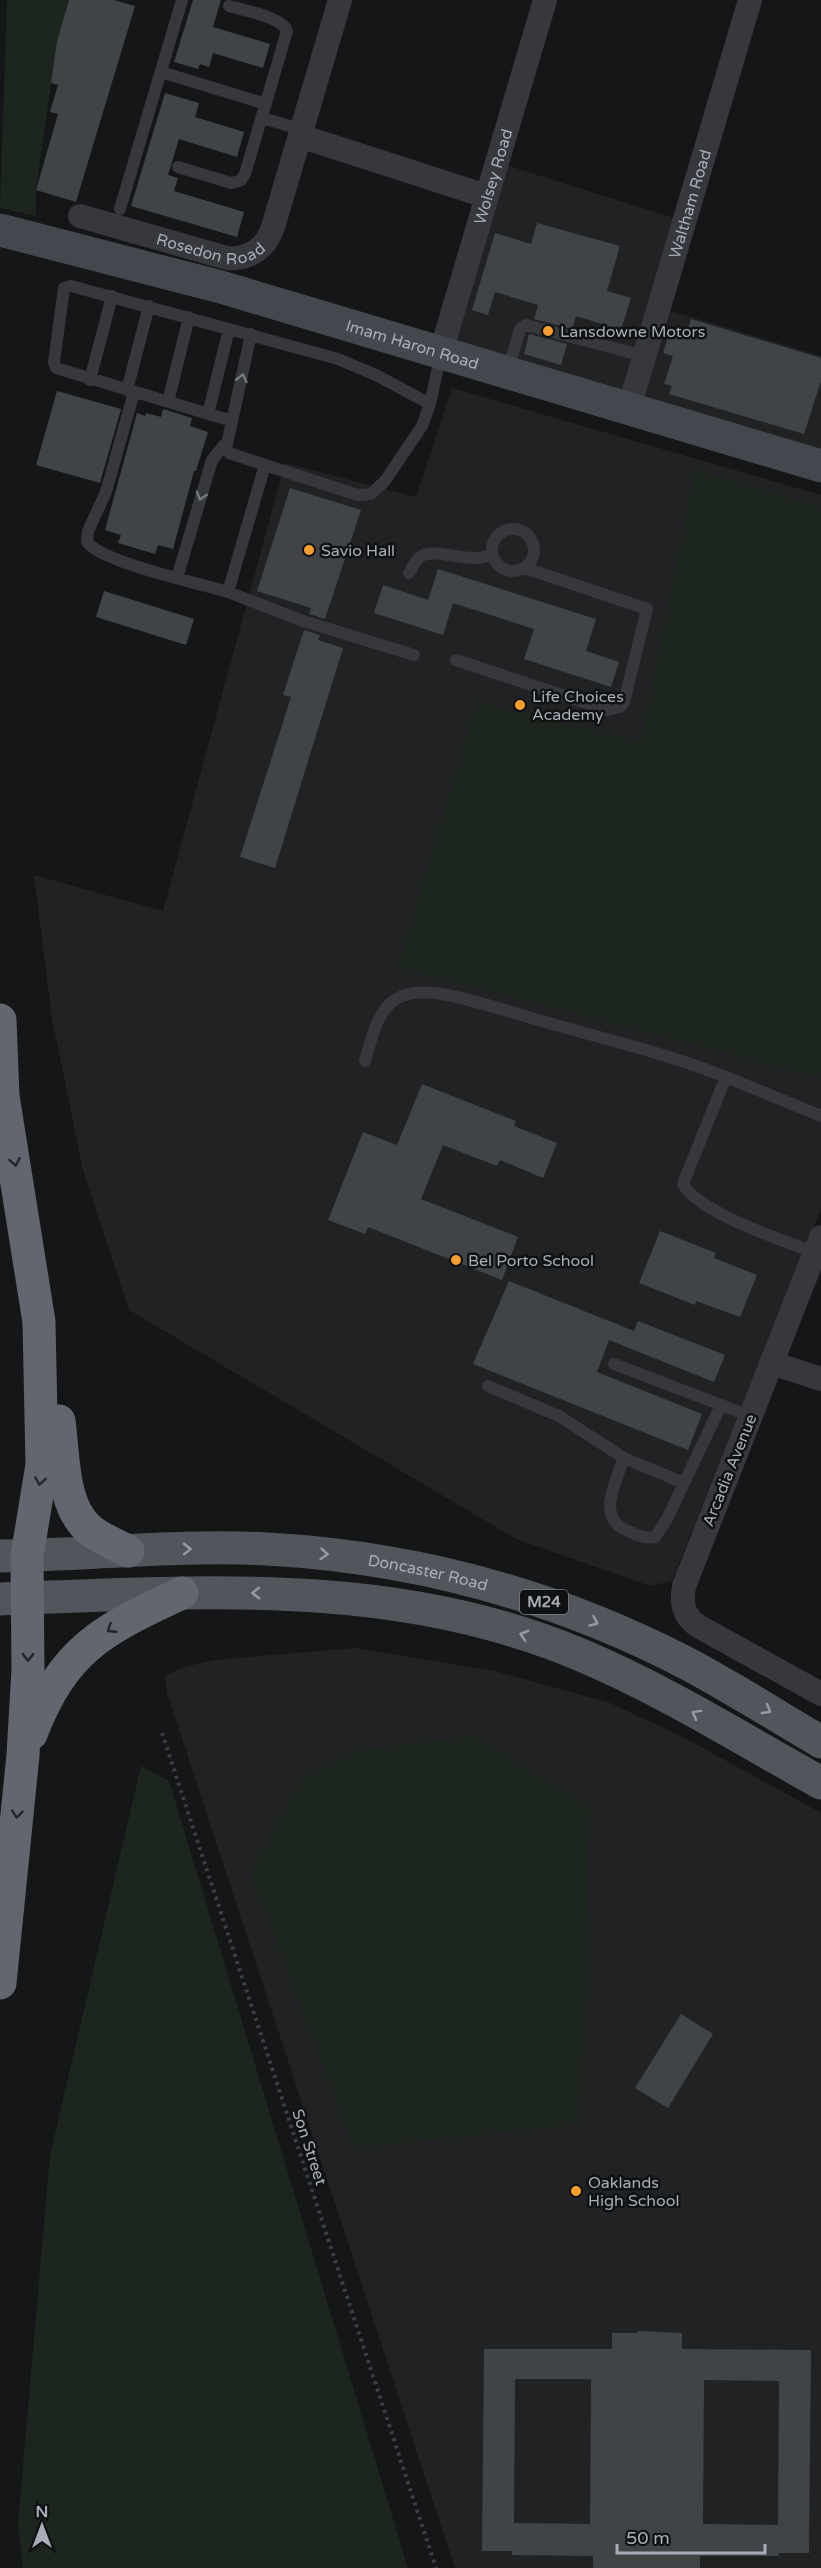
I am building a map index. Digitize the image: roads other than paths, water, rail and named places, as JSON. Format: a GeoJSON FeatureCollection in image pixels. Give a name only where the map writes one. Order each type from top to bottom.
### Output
{"type":"FeatureCollection","features":[{"type":"Feature","properties":{"kind":"highway"},"geometry":{"type":"LineString","coordinates":[[0,1020],[3,1096],[39,1322],[73,1505],[81,1521],[92,1532],[128,1551]]}},
{"type":"Feature","properties":{"kind":"highway"},"geometry":{"type":"LineString","coordinates":[[0,1983],[28,1670],[14,1599],[14,1556],[42,1466],[39,1322]]}},
{"type":"Feature","properties":{"kind":"highway"},"geometry":{"type":"LineString","coordinates":[[22,1755],[48,1695],[62,1671],[83,1649],[117,1625],[182,1593]]}},
{"type":"Feature","properties":{"kind":"main road","name":"Doncaster Road"},"geometry":{"type":"LineString","coordinates":[[14,1556],[128,1551],[266,1549],[360,1557],[472,1580],[563,1609],[687,1664],[821,1742]]}},
{"type":"Feature","properties":{"kind":"main road","name":"M24"},"geometry":{"type":"LineString","coordinates":[[14,1599],[271,1592],[356,1598],[460,1616],[558,1647],[619,1672],[821,1783]]}},
{"type":"Feature","properties":{"kind":"street","name":"Rosedon Road"},"geometry":{"type":"LineString","coordinates":[[80,216],[227,258],[249,255],[262,247],[271,234],[340,0]]}},
{"type":"Feature","properties":{"kind":"street","name":"Wolsey Road"},"geometry":{"type":"LineString","coordinates":[[441,352],[545,0]]}},
{"type":"Feature","properties":{"kind":"street","name":"Waltham Road"},"geometry":{"type":"LineString","coordinates":[[629,408],[750,0]]}},
{"type":"Feature","properties":{"kind":"street"},"geometry":{"type":"LineString","coordinates":[[300,136],[486,196]]}},
{"type":"Feature","properties":{"kind":"street","name":"Imam Haron Road"},"geometry":{"type":"LineString","coordinates":[[0,230],[221,288],[629,408],[819,459]]}},
{"type":"Feature","properties":{"kind":"street","name":"Arcadia Avenue"},"geometry":{"type":"LineString","coordinates":[[818,1245],[682,1596],[683,1607],[691,1621],[821,1694]]}},
{"type":"Feature","properties":{"kind":"street"},"geometry":{"type":"LineString","coordinates":[[772,1363],[821,1379]]}},
{"type":"Feature","properties":{"kind":"lane"},"geometry":{"type":"LineString","coordinates":[[120,208],[182,0]]}},
{"type":"Feature","properties":{"kind":"lane"},"geometry":{"type":"LineString","coordinates":[[178,167],[231,183],[240,181],[245,174],[287,36],[286,27],[279,21],[229,6]]}},
{"type":"Feature","properties":{"kind":"lane"},"geometry":{"type":"LineString","coordinates":[[161,72],[266,104]]}},
{"type":"Feature","properties":{"kind":"lane"},"geometry":{"type":"LineString","coordinates":[[262,118],[290,126],[300,136]]}},
{"type":"Feature","properties":{"kind":"lane"},"geometry":{"type":"LineString","coordinates":[[232,421],[61,371],[55,366],[63,290],[71,286],[112,296],[338,359],[376,375],[430,404]]}},
{"type":"Feature","properties":{"kind":"lane"},"geometry":{"type":"LineString","coordinates":[[90,380],[112,296]]}},
{"type":"Feature","properties":{"kind":"lane"},"geometry":{"type":"LineString","coordinates":[[149,306],[106,492],[88,531],[87,542],[99,552],[177,578],[228,591],[303,621],[414,655]]}},
{"type":"Feature","properties":{"kind":"lane"},"geometry":{"type":"LineString","coordinates":[[168,402],[189,317]]}},
{"type":"Feature","properties":{"kind":"lane"},"geometry":{"type":"LineString","coordinates":[[508,372],[520,329],[526,325],[644,356]]}},
{"type":"Feature","properties":{"kind":"lane"},"geometry":{"type":"LineString","coordinates":[[207,414],[229,329]]}},
{"type":"Feature","properties":{"kind":"lane"},"geometry":{"type":"LineString","coordinates":[[177,578],[212,460],[225,444],[232,421],[251,334]]}},
{"type":"Feature","properties":{"kind":"lane"},"geometry":{"type":"LineString","coordinates":[[225,444],[230,453],[265,465],[358,495],[371,494],[385,481],[422,426],[430,404],[441,352]]}},
{"type":"Feature","properties":{"kind":"lane"},"geometry":{"type":"LineString","coordinates":[[228,591],[265,465]]}},
{"type":"Feature","properties":{"kind":"lane"},"geometry":{"type":"LineString","coordinates":[[518,529],[531,538],[535,546],[534,555],[525,568],[517,572],[501,568],[492,554],[492,545],[501,532],[518,529]]}},
{"type":"Feature","properties":{"kind":"lane"},"geometry":{"type":"LineString","coordinates":[[409,573],[418,559],[429,554],[466,559],[486,557],[492,554]]}},
{"type":"Feature","properties":{"kind":"lane"},"geometry":{"type":"LineString","coordinates":[[456,660],[607,710],[620,707],[624,702],[647,609],[525,568]]}},
{"type":"Feature","properties":{"kind":"lane"},"geometry":{"type":"LineString","coordinates":[[365,1061],[375,1026],[385,1008],[402,996],[422,992],[505,1011],[695,1065],[821,1116]]}},
{"type":"Feature","properties":{"kind":"lane"},"geometry":{"type":"LineString","coordinates":[[726,1077],[684,1186],[705,1205],[818,1245]]}},
{"type":"Feature","properties":{"kind":"lane"},"geometry":{"type":"LineString","coordinates":[[614,1364],[750,1416]]}},
{"type":"Feature","properties":{"kind":"lane"},"geometry":{"type":"LineString","coordinates":[[488,1386],[559,1416],[624,1458],[684,1483]]}},
{"type":"Feature","properties":{"kind":"lane"},"geometry":{"type":"LineString","coordinates":[[624,1458],[610,1499],[611,1518],[622,1529],[640,1537],[655,1537],[668,1519],[721,1405]]}},
{"type":"Feature","properties":{"kind":"place","name":"Lansdowne Motors"},"geometry":{"type":"Point","coordinates":[548,331]}},
{"type":"Feature","properties":{"kind":"place","name":"Savio Hall"},"geometry":{"type":"Point","coordinates":[309,550]}},
{"type":"Feature","properties":{"kind":"place","name":"Life Choices Academy"},"geometry":{"type":"Point","coordinates":[520,705]}},
{"type":"Feature","properties":{"kind":"place","name":"Bel Porto School"},"geometry":{"type":"Point","coordinates":[456,1260]}},
{"type":"Feature","properties":{"kind":"place","name":"Oaklands High School"},"geometry":{"type":"Point","coordinates":[576,2191]}}]}
